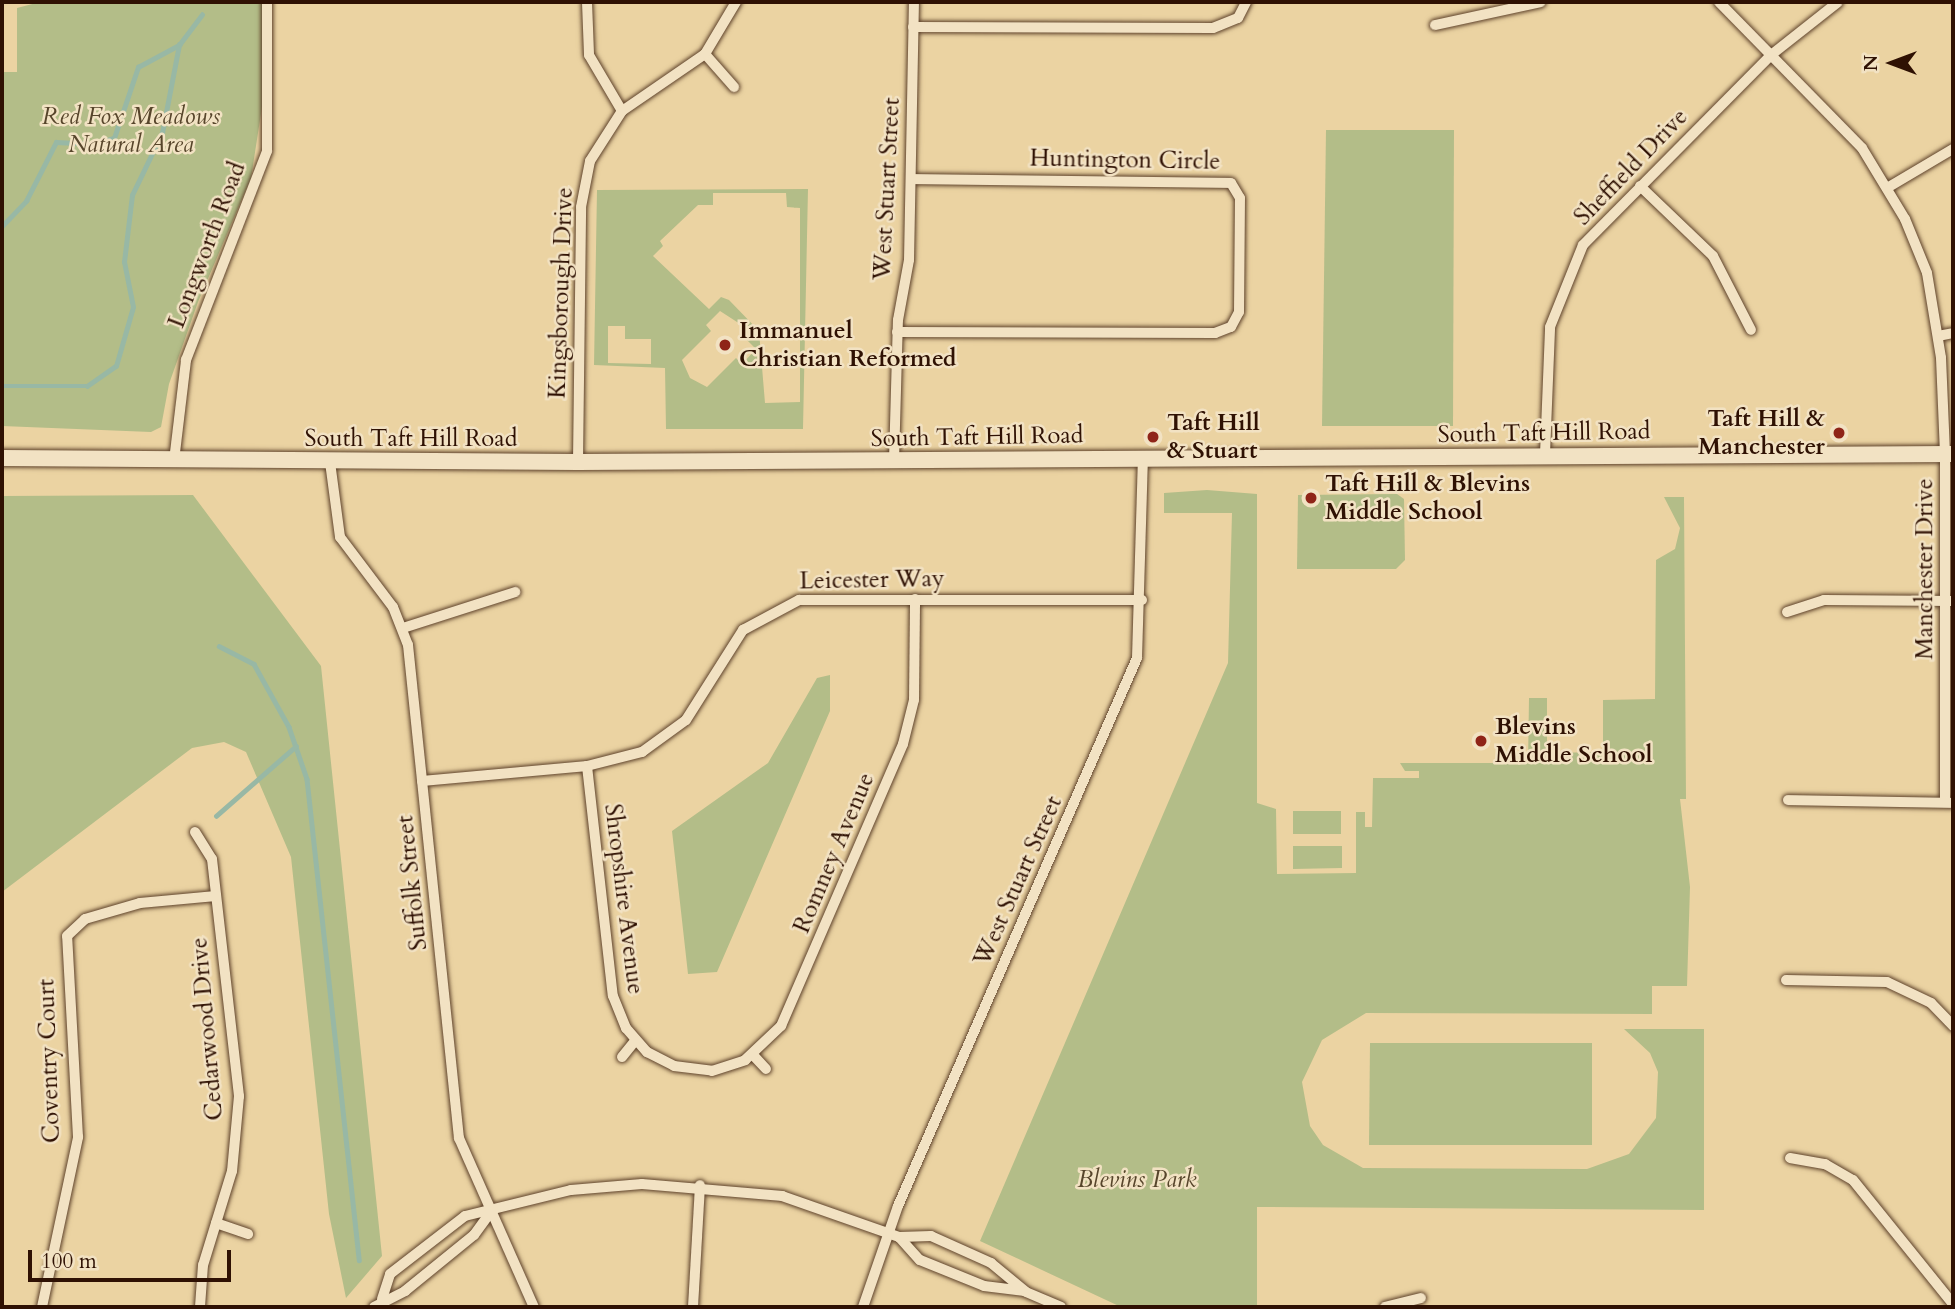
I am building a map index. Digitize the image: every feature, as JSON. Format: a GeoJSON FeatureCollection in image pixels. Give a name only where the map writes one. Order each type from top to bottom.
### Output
{"type":"FeatureCollection","features":[{"type":"Feature","properties":{"kind":"main road","name":"South Taft Hill Road"},"geometry":{"type":"LineString","coordinates":[[2,458],[578,462],[1545,454],[1949,454]]}},
{"type":"Feature","properties":{"kind":"street","name":"Longworth Road"},"geometry":{"type":"LineString","coordinates":[[174,461],[186,360],[267,151],[267,2]]}},
{"type":"Feature","properties":{"kind":"street"},"geometry":{"type":"LineString","coordinates":[[587,2],[589,55],[622,111]]}},
{"type":"Feature","properties":{"kind":"street","name":"Kingsborough Drive"},"geometry":{"type":"LineString","coordinates":[[578,462],[583,185],[596,147],[622,111],[705,54],[736,2]]}},
{"type":"Feature","properties":{"kind":"street","name":"West Stuart Street"},"geometry":{"type":"LineString","coordinates":[[894,461],[897,332],[909,260],[914,2]]}},
{"type":"Feature","properties":{"kind":"street"},"geometry":{"type":"LineString","coordinates":[[913,27],[1213,28],[1238,18],[1246,2]]}},
{"type":"Feature","properties":{"kind":"street"},"geometry":{"type":"LineString","coordinates":[[1435,24],[1541,2]]}},
{"type":"Feature","properties":{"kind":"street","name":"Manchester Drive"},"geometry":{"type":"LineString","coordinates":[[1719,2],[1862,148],[1887,188],[1927,273],[1938,336],[1949,454],[1949,803]]}},
{"type":"Feature","properties":{"kind":"street","name":"Sheffield Drive"},"geometry":{"type":"LineString","coordinates":[[1545,454],[1557,300],[1583,245],[1771,55],[1838,2]]}},
{"type":"Feature","properties":{"kind":"street"},"geometry":{"type":"LineString","coordinates":[[705,54],[734,87]]}},
{"type":"Feature","properties":{"kind":"street"},"geometry":{"type":"LineString","coordinates":[[1887,188],[1953,149]]}},
{"type":"Feature","properties":{"kind":"street","name":"Huntington Circle"},"geometry":{"type":"LineString","coordinates":[[897,332],[1215,333],[1231,327],[1239,312],[1240,198],[1231,183],[912,179]]}},
{"type":"Feature","properties":{"kind":"street"},"geometry":{"type":"LineString","coordinates":[[1640,186],[1713,256],[1751,330]]}},
{"type":"Feature","properties":{"kind":"street"},"geometry":{"type":"LineString","coordinates":[[1938,336],[1953,333]]}},
{"type":"Feature","properties":{"kind":"street","name":"West Stuart Street"},"geometry":{"type":"LineString","coordinates":[[863,1307],[1130,681],[1142,600],[1143,458]]}},
{"type":"Feature","properties":{"kind":"street","name":"Suffolk Street"},"geometry":{"type":"LineString","coordinates":[[330,462],[340,537],[403,628],[422,781],[459,1138],[489,1214],[534,1307]]}},
{"type":"Feature","properties":{"kind":"street"},"geometry":{"type":"LineString","coordinates":[[403,628],[515,592]]}},
{"type":"Feature","properties":{"kind":"street","name":"Leicester Way"},"geometry":{"type":"LineString","coordinates":[[422,781],[587,766],[642,752],[677,729],[728,646],[773,609],[817,598],[1142,600]]}},
{"type":"Feature","properties":{"kind":"street","name":"Romney Avenue"},"geometry":{"type":"LineString","coordinates":[[702,1071],[753,1055],[781,1026],[903,744],[914,700],[915,599]]}},
{"type":"Feature","properties":{"kind":"street"},"geometry":{"type":"LineString","coordinates":[[1787,612],[1824,600],[1950,601]]}},
{"type":"Feature","properties":{"kind":"street","name":"Shropshire Avenue"},"geometry":{"type":"LineString","coordinates":[[587,766],[613,996],[635,1041],[660,1060],[702,1071]]}},
{"type":"Feature","properties":{"kind":"street"},"geometry":{"type":"LineString","coordinates":[[1788,800],[1949,803]]}},
{"type":"Feature","properties":{"kind":"street","name":"Cedarwood Drive"},"geometry":{"type":"LineString","coordinates":[[195,832],[209,849],[239,1096],[232,1171],[203,1265],[200,1307]]}},
{"type":"Feature","properties":{"kind":"street","name":"Coventry Court"},"geometry":{"type":"LineString","coordinates":[[42,1307],[78,1137],[67,936],[85,919],[140,903],[216,896]]}},
{"type":"Feature","properties":{"kind":"street"},"geometry":{"type":"LineString","coordinates":[[1786,979],[1887,982],[1931,1003],[1953,1026]]}},
{"type":"Feature","properties":{"kind":"street"},"geometry":{"type":"LineString","coordinates":[[622,1057],[635,1041]]}},
{"type":"Feature","properties":{"kind":"street"},"geometry":{"type":"LineString","coordinates":[[753,1055],[766,1069]]}},
{"type":"Feature","properties":{"kind":"street"},"geometry":{"type":"LineString","coordinates":[[1790,1158],[1825,1164],[1853,1180],[1953,1306]]}},
{"type":"Feature","properties":{"kind":"street"},"geometry":{"type":"LineString","coordinates":[[693,1307],[700,1185]]}},
{"type":"Feature","properties":{"kind":"street"},"geometry":{"type":"LineString","coordinates":[[378,1303],[390,1274],[417,1247],[465,1216],[489,1214],[571,1190],[700,1185],[782,1196],[893,1234],[931,1236],[976,1255],[1026,1292],[1061,1307]]}},
{"type":"Feature","properties":{"kind":"street"},"geometry":{"type":"LineString","coordinates":[[378,1303],[405,1291],[474,1235],[489,1214]]}},
{"type":"Feature","properties":{"kind":"street"},"geometry":{"type":"LineString","coordinates":[[216,1223],[248,1234]]}},
{"type":"Feature","properties":{"kind":"street"},"geometry":{"type":"LineString","coordinates":[[893,1234],[920,1260],[984,1286],[1026,1292]]}},
{"type":"Feature","properties":{"kind":"street"},"geometry":{"type":"LineString","coordinates":[[1385,1307],[1421,1298]]}},
{"type":"Feature","properties":{"kind":"green space","name":"Red Fox Meadows Natural Area"},"geometry":{"type":"Polygon","coordinates":[[[40,2],[262,2],[262,107],[251,178],[198,302],[169,384],[161,427],[151,432],[2,426],[2,72],[17,72],[17,8],[40,2]]]}},
{"type":"Feature","properties":{"kind":"green space"},"geometry":{"type":"Polygon","coordinates":[[[1326,130],[1454,130],[1453,426],[1322,426],[1326,130]]]}},
{"type":"Feature","properties":{"kind":"green space"},"geometry":{"type":"Polygon","coordinates":[[[808,189],[803,429],[666,429],[665,368],[594,365],[597,190],[808,189]],[[713,193],[713,205],[698,205],[660,241],[663,246],[653,256],[709,309],[721,297],[729,300],[759,331],[765,403],[800,402],[800,208],[787,207],[786,193],[713,193]],[[720,311],[706,325],[711,331],[682,360],[690,378],[707,387],[736,358],[742,364],[756,349],[747,340],[754,333],[720,311]],[[608,326],[608,363],[651,364],[651,339],[625,339],[625,326],[608,326]]]}},
{"type":"Feature","properties":{"kind":"green space","name":"Blevins Park"},"geometry":{"type":"Polygon","coordinates":[[[1207,490],[1257,494],[1257,803],[1276,809],[1277,874],[1356,873],[1356,812],[1365,812],[1365,827],[1372,827],[1373,778],[1419,778],[1419,771],[1405,771],[1400,763],[1528,763],[1529,698],[1547,698],[1547,753],[1603,752],[1603,700],[1655,699],[1656,560],[1675,549],[1680,528],[1664,497],[1684,497],[1686,799],[1680,799],[1690,887],[1687,986],[1652,986],[1652,1014],[1366,1013],[1322,1040],[1302,1082],[1310,1126],[1323,1145],[1363,1168],[1587,1169],[1629,1154],[1656,1118],[1658,1072],[1650,1053],[1624,1029],[1704,1029],[1704,1210],[1257,1207],[1257,1307],[1121,1307],[980,1241],[1228,663],[1232,513],[1164,513],[1164,493],[1207,490]]]}},
{"type":"Feature","properties":{"kind":"green space"},"geometry":{"type":"Polygon","coordinates":[[[1397,494],[1404,499],[1405,560],[1396,569],[1297,569],[1298,495],[1397,494]]]}},
{"type":"Feature","properties":{"kind":"green space"},"geometry":{"type":"Polygon","coordinates":[[[193,495],[321,666],[382,1256],[346,1298],[329,1214],[291,857],[246,752],[224,742],[192,748],[2,892],[2,496],[193,495]]]}},
{"type":"Feature","properties":{"kind":"green space"},"geometry":{"type":"Polygon","coordinates":[[[830,675],[830,711],[717,972],[688,974],[672,831],[768,763],[817,678],[830,675]]]}},
{"type":"Feature","properties":{"kind":"green space"},"geometry":{"type":"Polygon","coordinates":[[[1293,811],[1341,811],[1341,834],[1293,834],[1293,811]]]}},
{"type":"Feature","properties":{"kind":"green space"},"geometry":{"type":"Polygon","coordinates":[[[1293,846],[1342,846],[1342,868],[1293,869],[1293,846]]]}},
{"type":"Feature","properties":{"kind":"green space"},"geometry":{"type":"Polygon","coordinates":[[[1370,1043],[1592,1043],[1592,1145],[1369,1145],[1370,1043]]]}},
{"type":"Feature","properties":{"kind":"waterway"},"geometry":{"type":"LineString","coordinates":[[2,386],[87,386],[116,366],[133,307],[124,262],[132,195],[162,133],[179,45],[202,15]]}},
{"type":"Feature","properties":{"kind":"waterway"},"geometry":{"type":"LineString","coordinates":[[2,226],[26,201],[56,142],[95,144],[114,138],[138,67],[179,45]]}},
{"type":"Feature","properties":{"kind":"waterway"},"geometry":{"type":"LineString","coordinates":[[219,646],[254,664],[289,727],[307,779],[359,1260]]}},
{"type":"Feature","properties":{"kind":"waterway"},"geometry":{"type":"LineString","coordinates":[[216,816],[296,746]]}},
{"type":"Feature","properties":{"kind":"place","name":"Immanuel Christian Reformed"},"geometry":{"type":"Point","coordinates":[725,345]}},
{"type":"Feature","properties":{"kind":"place","name":"Taft Hill & Manchester"},"geometry":{"type":"Point","coordinates":[1839,433]}},
{"type":"Feature","properties":{"kind":"place","name":"Taft Hill & Stuart"},"geometry":{"type":"Point","coordinates":[1153,437]}},
{"type":"Feature","properties":{"kind":"place","name":"Taft Hill & Blevins Middle School"},"geometry":{"type":"Point","coordinates":[1311,498]}},
{"type":"Feature","properties":{"kind":"place","name":"Blevins Middle School"},"geometry":{"type":"Point","coordinates":[1481,741]}}]}
